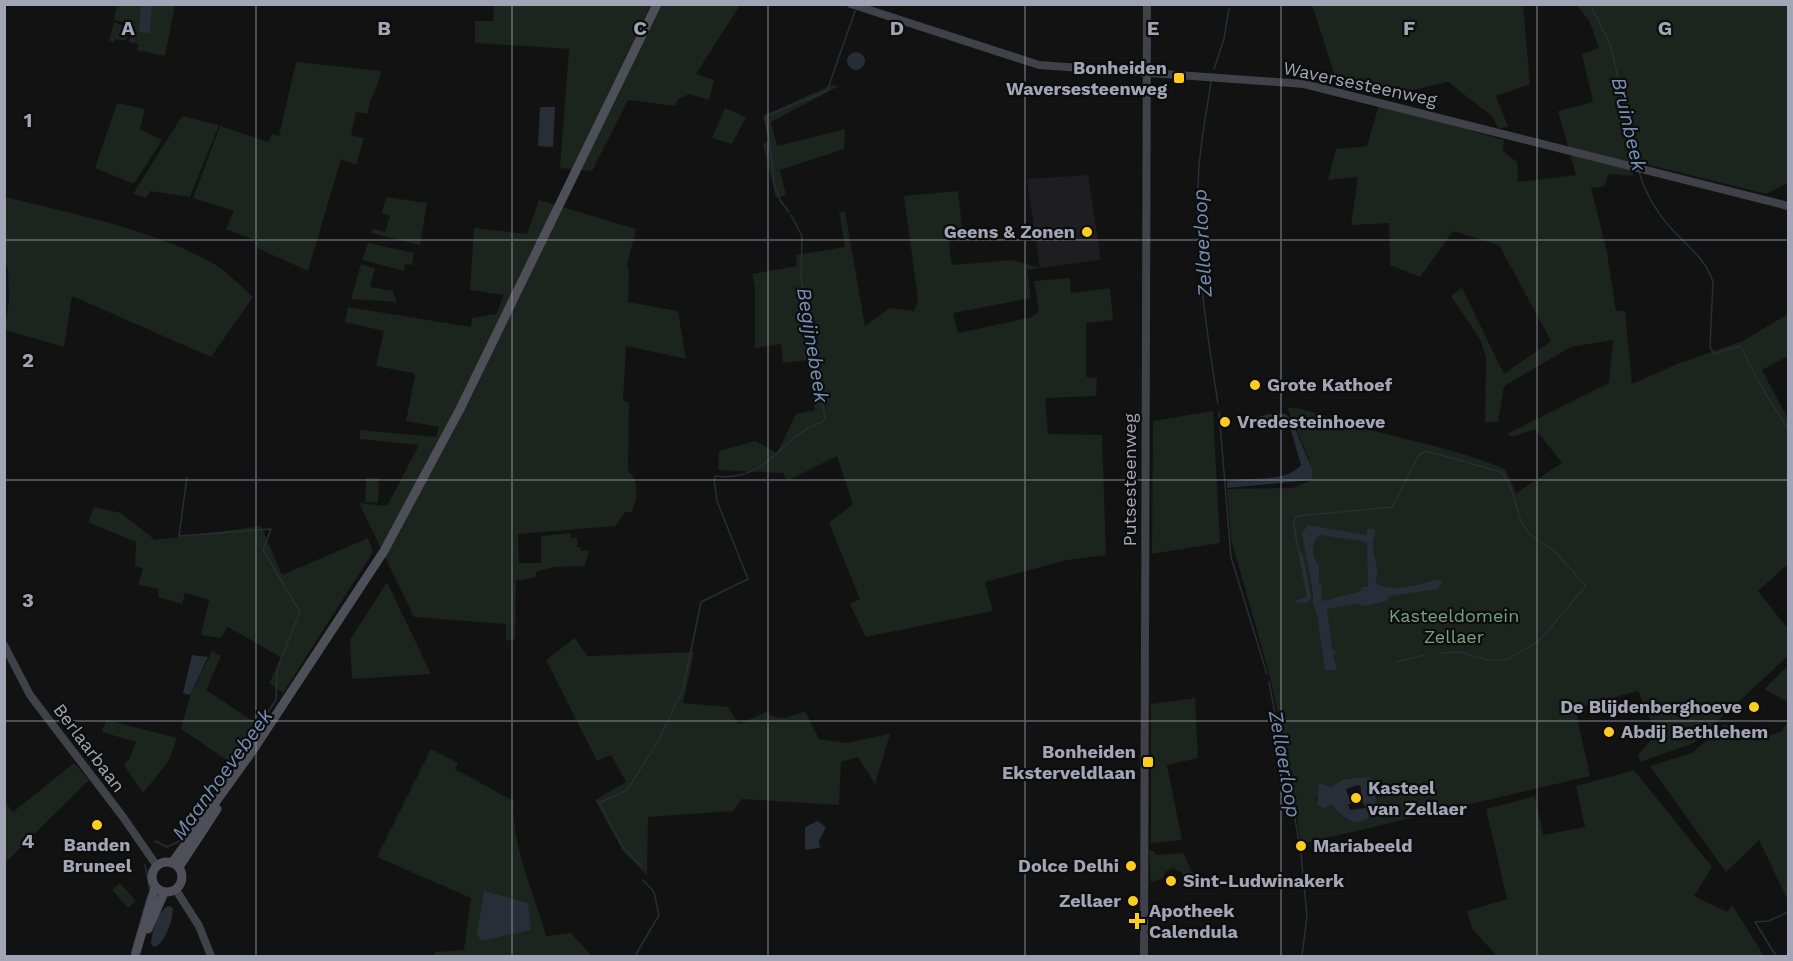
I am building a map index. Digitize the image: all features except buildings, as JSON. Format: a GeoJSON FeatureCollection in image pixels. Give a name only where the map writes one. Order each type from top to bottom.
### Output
{"type":"FeatureCollection","features":[{"type":"Feature","properties":{"kind":"main road"},"geometry":{"type":"LineString","coordinates":[[175,865],[384,551],[455,419],[657,4]]}},
{"type":"Feature","properties":{"kind":"main road"},"geometry":{"type":"LineString","coordinates":[[137,957],[160,890],[152,876],[157,866],[164,862],[175,865],[182,880],[176,890],[160,890]]}},
{"type":"Feature","properties":{"kind":"street","name":"Waversesteenweg"},"geometry":{"type":"LineString","coordinates":[[851,4],[1039,65],[1304,84],[1788,206]]}},
{"type":"Feature","properties":{"kind":"street","name":"Putsesteenweg"},"geometry":{"type":"LineString","coordinates":[[1144,957],[1147,4]]}},
{"type":"Feature","properties":{"kind":"street","name":"Berlaarbaan"},"geometry":{"type":"LineString","coordinates":[[4,645],[30,695],[129,824],[157,866]]}},
{"type":"Feature","properties":{"kind":"street"},"geometry":{"type":"LineString","coordinates":[[176,890],[199,926],[211,957]]}},
{"type":"Feature","properties":{"kind":"shaded area"},"geometry":{"type":"Polygon","coordinates":[[[141,5],[152,5],[150,33],[139,32],[141,5]]]}},
{"type":"Feature","properties":{"kind":"shaded area"},"geometry":{"type":"Polygon","coordinates":[[[852,52],[860,52],[865,57],[863,68],[852,70],[847,65],[847,57],[852,52]]]}},
{"type":"Feature","properties":{"kind":"shaded area"},"geometry":{"type":"Polygon","coordinates":[[[540,107],[555,107],[553,147],[538,146],[540,107]]]}},
{"type":"Feature","properties":{"kind":"shaded area"},"geometry":{"type":"Polygon","coordinates":[[[1088,175],[1101,260],[1040,268],[1027,179],[1088,175]]]}},
{"type":"Feature","properties":{"kind":"shaded area"},"geometry":{"type":"Polygon","coordinates":[[[1269,414],[1286,414],[1292,421],[1313,472],[1311,480],[1227,488],[1227,481],[1277,477],[1294,471],[1301,465],[1290,427],[1282,422],[1250,426],[1254,418],[1269,414]]]}},
{"type":"Feature","properties":{"kind":"shaded area"},"geometry":{"type":"Polygon","coordinates":[[[1292,522],[1295,524],[1299,551],[1303,555],[1311,597],[1308,603],[1292,602],[1307,597],[1292,522]]]}},
{"type":"Feature","properties":{"kind":"shaded area"},"geometry":{"type":"Polygon","coordinates":[[[1308,525],[1366,535],[1368,528],[1375,529],[1373,548],[1377,577],[1375,583],[1398,588],[1438,579],[1442,582],[1438,589],[1390,596],[1386,601],[1366,606],[1356,604],[1327,609],[1337,670],[1325,670],[1302,533],[1308,525]],[[1321,535],[1317,538],[1313,550],[1319,565],[1321,598],[1324,601],[1361,591],[1362,587],[1368,587],[1367,542],[1321,535]]]}},
{"type":"Feature","properties":{"kind":"shaded area"},"geometry":{"type":"Polygon","coordinates":[[[192,655],[208,657],[190,695],[183,693],[192,655]]]}},
{"type":"Feature","properties":{"kind":"shaded area"},"geometry":{"type":"Polygon","coordinates":[[[1367,777],[1373,779],[1376,795],[1375,806],[1367,819],[1351,821],[1331,805],[1324,808],[1317,804],[1319,782],[1330,787],[1344,779],[1367,777]],[[1358,785],[1346,789],[1351,804],[1348,804],[1350,810],[1366,808],[1361,800],[1361,787],[1358,785]]]}},
{"type":"Feature","properties":{"kind":"shaded area"},"geometry":{"type":"Polygon","coordinates":[[[818,821],[826,827],[819,841],[820,848],[805,850],[805,827],[818,821]]]}},
{"type":"Feature","properties":{"kind":"shaded area"},"geometry":{"type":"Polygon","coordinates":[[[484,891],[528,903],[531,930],[481,941],[477,934],[484,891]]]}},
{"type":"Feature","properties":{"kind":"shaded area"},"geometry":{"type":"Polygon","coordinates":[[[169,906],[173,908],[170,925],[165,937],[154,947],[151,944],[156,922],[161,912],[169,906]]]}},
{"type":"Feature","properties":{"kind":"green space"},"geometry":{"type":"Polygon","coordinates":[[[117,5],[175,5],[165,56],[137,50],[139,44],[129,42],[132,24],[114,20],[117,5]]]}},
{"type":"Feature","properties":{"kind":"green space"},"geometry":{"type":"Polygon","coordinates":[[[494,5],[651,5],[635,37],[642,43],[661,5],[740,5],[696,74],[714,80],[709,100],[689,94],[677,100],[675,106],[628,100],[592,171],[560,168],[569,49],[475,43],[475,21],[493,21],[494,5]]]}},
{"type":"Feature","properties":{"kind":"green space"},"geometry":{"type":"Polygon","coordinates":[[[1312,5],[1523,5],[1530,84],[1496,96],[1508,127],[1498,128],[1492,116],[1448,82],[1388,96],[1339,88],[1312,5]]]}},
{"type":"Feature","properties":{"kind":"green space","name":"Kasteeldomein Zellaer"},"geometry":{"type":"Polygon","coordinates":[[[1576,5],[1788,5],[1788,183],[1766,194],[1633,161],[1633,176],[1608,174],[1605,186],[1591,188],[1607,252],[1616,311],[1625,311],[1632,384],[1677,364],[1743,341],[1788,314],[1788,356],[1762,370],[1788,419],[1788,564],[1758,591],[1788,629],[1788,656],[1694,743],[1640,762],[1638,755],[1656,734],[1638,691],[1575,708],[1590,776],[1301,844],[1288,759],[1269,673],[1231,539],[1227,489],[1293,488],[1311,480],[1309,460],[1287,407],[1316,413],[1488,462],[1505,469],[1516,493],[1562,463],[1535,429],[1512,437],[1507,434],[1609,383],[1613,340],[1571,347],[1504,386],[1498,422],[1485,422],[1486,357],[1480,339],[1451,296],[1462,288],[1504,374],[1551,341],[1499,245],[1453,231],[1420,277],[1390,265],[1389,223],[1351,225],[1358,177],[1328,180],[1336,149],[1367,146],[1379,105],[1504,140],[1503,151],[1517,162],[1518,182],[1576,175],[1558,111],[1593,102],[1582,54],[1599,48],[1589,20],[1576,5]],[[1367,777],[1344,779],[1330,787],[1325,787],[1315,800],[1331,806],[1349,821],[1367,819],[1375,804],[1367,777]]]}},
{"type":"Feature","properties":{"kind":"green space"},"geometry":{"type":"Polygon","coordinates":[[[114,22],[129,28],[126,41],[115,39],[114,42],[109,41],[114,22]]]}},
{"type":"Feature","properties":{"kind":"green space"},"geometry":{"type":"Polygon","coordinates":[[[296,62],[381,71],[368,114],[356,112],[351,135],[364,138],[356,165],[341,159],[308,271],[257,248],[255,240],[226,229],[234,211],[193,198],[220,126],[268,142],[272,134],[279,136],[296,62]]]}},
{"type":"Feature","properties":{"kind":"green space"},"geometry":{"type":"Polygon","coordinates":[[[831,85],[839,86],[771,122],[777,146],[845,129],[844,149],[780,170],[786,195],[776,198],[763,144],[769,142],[763,116],[831,85]]]}},
{"type":"Feature","properties":{"kind":"green space"},"geometry":{"type":"Polygon","coordinates":[[[117,103],[145,109],[140,129],[162,140],[134,184],[95,168],[117,103]]]}},
{"type":"Feature","properties":{"kind":"green space"},"geometry":{"type":"Polygon","coordinates":[[[725,108],[746,117],[732,144],[712,138],[725,108]]]}},
{"type":"Feature","properties":{"kind":"green space"},"geometry":{"type":"Polygon","coordinates":[[[182,116],[219,125],[190,197],[150,191],[146,198],[133,194],[182,116]]]}},
{"type":"Feature","properties":{"kind":"green space"},"geometry":{"type":"Polygon","coordinates":[[[958,191],[963,236],[952,238],[949,246],[952,265],[1013,260],[1040,268],[1027,270],[1031,298],[953,313],[958,333],[1032,317],[1039,311],[1034,281],[1070,278],[1071,293],[1110,288],[1113,320],[1086,323],[1086,377],[1097,378],[1096,396],[1045,398],[1048,434],[1102,435],[1106,555],[1067,560],[985,582],[993,611],[866,637],[850,604],[860,599],[829,523],[853,504],[837,456],[787,481],[783,473],[718,470],[719,451],[755,441],[777,453],[796,414],[815,410],[808,360],[783,363],[781,344],[755,348],[755,286],[752,274],[797,266],[796,255],[845,247],[839,212],[845,211],[865,326],[890,308],[914,311],[918,300],[904,196],[958,191]]]}},
{"type":"Feature","properties":{"kind":"green space"},"geometry":{"type":"Polygon","coordinates":[[[5,197],[110,223],[187,250],[217,265],[253,297],[211,357],[72,296],[64,347],[5,330],[9,301],[8,269],[4,257],[5,197]]]}},
{"type":"Feature","properties":{"kind":"green space"},"geometry":{"type":"Polygon","coordinates":[[[386,197],[427,203],[420,245],[371,233],[373,229],[385,232],[390,216],[382,213],[386,197]]]}},
{"type":"Feature","properties":{"kind":"green space"},"geometry":{"type":"Polygon","coordinates":[[[539,200],[636,229],[627,265],[629,271],[628,302],[678,311],[686,359],[626,346],[623,400],[629,403],[628,470],[636,485],[632,512],[625,512],[616,526],[518,534],[519,563],[541,563],[541,536],[571,533],[571,538],[577,538],[577,547],[580,547],[581,551],[589,550],[585,566],[554,567],[536,572],[536,577],[516,581],[515,639],[506,641],[506,624],[414,617],[359,503],[387,506],[419,445],[360,439],[360,430],[436,437],[439,427],[406,421],[415,376],[413,373],[376,366],[384,331],[345,322],[348,307],[471,327],[472,318],[496,314],[504,295],[470,290],[474,228],[527,234],[539,200]]]}},
{"type":"Feature","properties":{"kind":"green space"},"geometry":{"type":"Polygon","coordinates":[[[368,243],[414,253],[412,265],[405,264],[404,271],[362,260],[368,243]]]}},
{"type":"Feature","properties":{"kind":"green space"},"geometry":{"type":"Polygon","coordinates":[[[361,264],[375,268],[370,287],[393,291],[397,302],[351,299],[361,264]]]}},
{"type":"Feature","properties":{"kind":"green space"},"geometry":{"type":"Polygon","coordinates":[[[1213,411],[1220,543],[1152,554],[1153,421],[1213,411]]]}},
{"type":"Feature","properties":{"kind":"green space"},"geometry":{"type":"Polygon","coordinates":[[[366,478],[379,478],[378,503],[365,502],[366,478]]]}},
{"type":"Feature","properties":{"kind":"green space"},"geometry":{"type":"Polygon","coordinates":[[[94,507],[121,513],[155,540],[261,526],[282,575],[368,538],[373,552],[283,693],[269,683],[282,658],[228,627],[220,638],[201,635],[209,600],[185,593],[182,604],[158,597],[158,589],[138,585],[143,569],[135,566],[136,542],[88,522],[94,507]]]}},
{"type":"Feature","properties":{"kind":"green space"},"geometry":{"type":"Polygon","coordinates":[[[387,582],[431,674],[352,679],[350,640],[387,582]]]}},
{"type":"Feature","properties":{"kind":"green space"},"geometry":{"type":"Polygon","coordinates":[[[575,638],[587,656],[694,652],[683,703],[728,707],[739,724],[766,712],[781,718],[805,711],[819,739],[846,743],[890,734],[875,784],[858,757],[841,762],[839,805],[742,799],[733,811],[648,817],[647,875],[623,851],[595,800],[626,782],[611,755],[597,761],[546,660],[575,638]]]}},
{"type":"Feature","properties":{"kind":"green space"},"geometry":{"type":"Polygon","coordinates":[[[212,651],[221,656],[206,690],[260,726],[234,765],[181,729],[190,696],[212,651]]]}},
{"type":"Feature","properties":{"kind":"green space"},"geometry":{"type":"Polygon","coordinates":[[[1788,666],[1788,702],[1764,689],[1788,666]]]}},
{"type":"Feature","properties":{"kind":"green space"},"geometry":{"type":"Polygon","coordinates":[[[1195,698],[1198,758],[1167,765],[1182,840],[1151,843],[1151,704],[1195,698]]]}},
{"type":"Feature","properties":{"kind":"green space"},"geometry":{"type":"Polygon","coordinates":[[[106,720],[177,738],[168,762],[143,793],[124,765],[130,758],[136,742],[102,732],[106,720]]]}},
{"type":"Feature","properties":{"kind":"green space"},"geometry":{"type":"Polygon","coordinates":[[[1788,720],[1788,901],[1759,840],[1726,872],[1650,766],[1692,753],[1725,724],[1739,734],[1752,738],[1782,731],[1788,720]]]}},
{"type":"Feature","properties":{"kind":"green space"},"geometry":{"type":"Polygon","coordinates":[[[431,749],[458,763],[455,770],[514,801],[519,851],[546,936],[571,933],[592,956],[433,956],[436,952],[464,950],[471,898],[377,857],[431,749]]]}},
{"type":"Feature","properties":{"kind":"green space"},"geometry":{"type":"Polygon","coordinates":[[[74,763],[89,780],[5,863],[5,802],[13,812],[74,763]]]}},
{"type":"Feature","properties":{"kind":"green space"},"geometry":{"type":"Polygon","coordinates":[[[1634,770],[1712,867],[1694,896],[1727,912],[1732,905],[1764,956],[1497,956],[1473,930],[1467,911],[1507,899],[1486,809],[1535,796],[1543,835],[1585,827],[1576,786],[1634,770]]]}},
{"type":"Feature","properties":{"kind":"green space"},"geometry":{"type":"Polygon","coordinates":[[[1149,851],[1154,851],[1157,855],[1183,853],[1195,878],[1186,882],[1181,872],[1173,868],[1165,872],[1163,878],[1151,882],[1149,851]]]}},
{"type":"Feature","properties":{"kind":"green space"},"geometry":{"type":"Polygon","coordinates":[[[120,883],[136,901],[128,908],[112,890],[120,883]]]}},
{"type":"Feature","properties":{"kind":"waterway","name":"Bruinbeek"},"geometry":{"type":"LineString","coordinates":[[1590,4],[1611,46],[1637,164]]}},
{"type":"Feature","properties":{"kind":"waterway","name":"Zellaerloop"},"geometry":{"type":"LineString","coordinates":[[1214,69],[1224,39],[1229,9]]}},
{"type":"Feature","properties":{"kind":"waterway","name":"Begijnebeek"},"geometry":{"type":"LineString","coordinates":[[789,212],[780,200],[775,187],[766,116],[827,91],[855,11]]}},
{"type":"Feature","properties":{"kind":"waterway","name":"Zellaerloop"},"geometry":{"type":"LineString","coordinates":[[1211,81],[1200,156],[1198,227],[1202,286],[1218,404]]}},
{"type":"Feature","properties":{"kind":"waterway","name":"Bruinbeek"},"geometry":{"type":"LineString","coordinates":[[1639,171],[1648,194],[1661,216],[1701,259],[1710,274],[1713,282],[1710,347],[1714,354],[1740,346],[1761,386],[1788,429]]}},
{"type":"Feature","properties":{"kind":"waterway","name":"Begijnebeek"},"geometry":{"type":"LineString","coordinates":[[641,866],[623,847],[599,803],[627,790],[657,743],[683,689],[701,602],[748,579],[717,501],[714,479],[716,476],[734,476],[749,472],[762,465],[796,436],[823,422],[825,418],[801,278],[802,236],[791,215]]}},
{"type":"Feature","properties":{"kind":"waterway","name":"Zellaerloop"},"geometry":{"type":"LineString","coordinates":[[1219,412],[1231,557],[1267,674]]}},
{"type":"Feature","properties":{"kind":"waterway"},"geometry":{"type":"LineString","coordinates":[[1293,523],[1297,516],[1392,507],[1419,455],[1426,451],[1501,472],[1510,486],[1521,521],[1530,535],[1554,551],[1586,586],[1539,641],[1506,660],[1487,660],[1460,652],[1439,653]]}},
{"type":"Feature","properties":{"kind":"waterway","name":"Maanhoevebeek"},"geometry":{"type":"LineString","coordinates":[[155,841],[167,847],[178,842],[276,700],[277,669],[300,612],[263,550],[271,529],[179,536],[187,477]]}},
{"type":"Feature","properties":{"kind":"waterway"},"geometry":{"type":"LineString","coordinates":[[1396,662],[1425,655]]}},
{"type":"Feature","properties":{"kind":"waterway","name":"Zellaerloop"},"geometry":{"type":"LineString","coordinates":[[1269,682],[1300,846]]}},
{"type":"Feature","properties":{"kind":"waterway","name":"Zellaerloop"},"geometry":{"type":"LineString","coordinates":[[1301,854],[1307,916],[1302,956]]}},
{"type":"Feature","properties":{"kind":"waterway","name":"Maanhoevebeek"},"geometry":{"type":"LineString","coordinates":[[145,865],[150,891]]}},
{"type":"Feature","properties":{"kind":"waterway","name":"Begijnebeek"},"geometry":{"type":"LineString","coordinates":[[635,956],[659,915],[654,892],[643,880]]}},
{"type":"Feature","properties":{"kind":"waterway","name":"Maanhoevebeek"},"geometry":{"type":"LineString","coordinates":[[132,951],[148,895]]}},
{"type":"Feature","properties":{"kind":"waterway","name":"Bruinbeek"},"geometry":{"type":"LineString","coordinates":[[1776,956],[1755,922],[1769,921],[1788,912]]}},
{"type":"Feature","properties":{"kind":"place","name":"Bonheiden Waversesteenweg"},"geometry":{"type":"Point","coordinates":[1179,78]}},
{"type":"Feature","properties":{"kind":"place","name":"Geens & Zonen"},"geometry":{"type":"Point","coordinates":[1087,232]}},
{"type":"Feature","properties":{"kind":"place","name":"Grote Kathoef"},"geometry":{"type":"Point","coordinates":[1255,385]}},
{"type":"Feature","properties":{"kind":"place","name":"Vredesteinhoeve"},"geometry":{"type":"Point","coordinates":[1225,422]}},
{"type":"Feature","properties":{"kind":"place","name":"De Blijdenberghoeve"},"geometry":{"type":"Point","coordinates":[1754,707]}},
{"type":"Feature","properties":{"kind":"place","name":"Abdij Bethlehem"},"geometry":{"type":"Point","coordinates":[1609,732]}},
{"type":"Feature","properties":{"kind":"place","name":"Bonheiden Eksterveldlaan"},"geometry":{"type":"Point","coordinates":[1148,762]}},
{"type":"Feature","properties":{"kind":"place","name":"Kasteel van Zellaer"},"geometry":{"type":"Point","coordinates":[1356,798]}},
{"type":"Feature","properties":{"kind":"place","name":"Banden Bruneel"},"geometry":{"type":"Point","coordinates":[97,825]}},
{"type":"Feature","properties":{"kind":"place","name":"Mariabeeld"},"geometry":{"type":"Point","coordinates":[1301,846]}},
{"type":"Feature","properties":{"kind":"place","name":"Dolce Delhi"},"geometry":{"type":"Point","coordinates":[1131,866]}},
{"type":"Feature","properties":{"kind":"place","name":"Sint-Ludwinakerk"},"geometry":{"type":"Point","coordinates":[1171,881]}},
{"type":"Feature","properties":{"kind":"place","name":"Zellaer"},"geometry":{"type":"Point","coordinates":[1133,901]}},
{"type":"Feature","properties":{"kind":"place","name":"Apotheek Calendula"},"geometry":{"type":"Point","coordinates":[1137,921]}}]}
